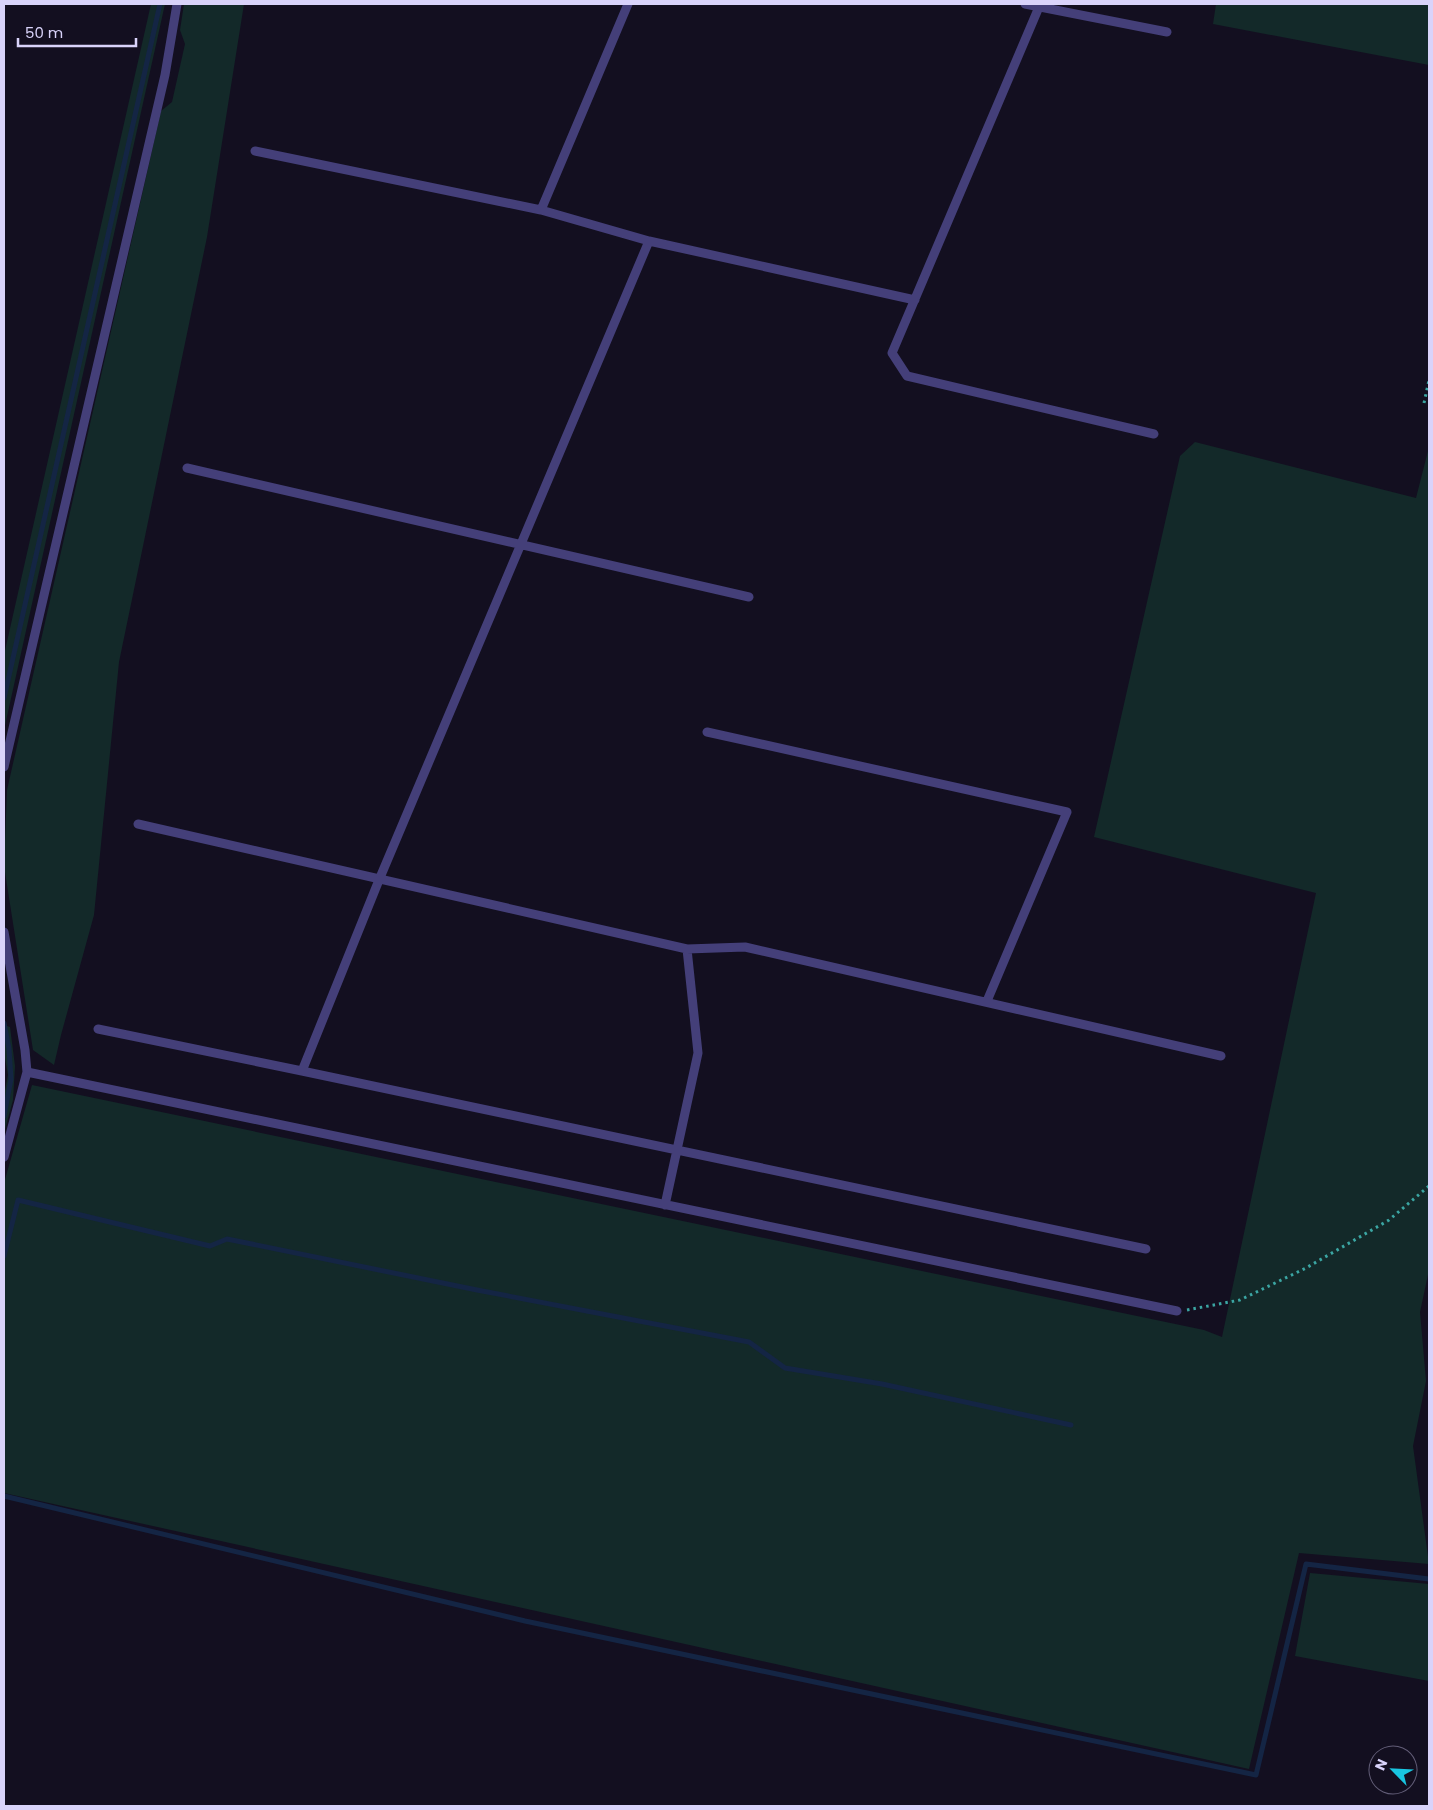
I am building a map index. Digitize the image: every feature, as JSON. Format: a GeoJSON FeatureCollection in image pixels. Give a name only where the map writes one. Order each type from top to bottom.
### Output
{"type":"FeatureCollection","features":[{"type":"Feature","properties":{"kind":"lane"},"geometry":{"type":"LineString","coordinates":[[4,767],[165,75],[177,4]]}},
{"type":"Feature","properties":{"kind":"lane"},"geometry":{"type":"LineString","coordinates":[[541,210],[628,4]]}},
{"type":"Feature","properties":{"kind":"lane"},"geometry":{"type":"LineString","coordinates":[[1025,4],[1167,32]]}},
{"type":"Feature","properties":{"kind":"lane"},"geometry":{"type":"LineString","coordinates":[[1039,7],[892,353],[907,376],[1154,434]]}},
{"type":"Feature","properties":{"kind":"lane"},"geometry":{"type":"LineString","coordinates":[[255,151],[541,210],[649,241],[914,300]]}},
{"type":"Feature","properties":{"kind":"lane"},"geometry":{"type":"LineString","coordinates":[[302,1070],[379,880],[649,241]]}},
{"type":"Feature","properties":{"kind":"lane"},"geometry":{"type":"LineString","coordinates":[[187,468],[750,597]]}},
{"type":"Feature","properties":{"kind":"lane"},"geometry":{"type":"LineString","coordinates":[[707,732],[1068,812],[987,1001]]}},
{"type":"Feature","properties":{"kind":"lane"},"geometry":{"type":"LineString","coordinates":[[138,824],[687,949],[745,948],[987,1001],[1221,1056]]}},
{"type":"Feature","properties":{"kind":"lane"},"geometry":{"type":"LineString","coordinates":[[4,932],[25,1050],[27,1072],[4,1156]]}},
{"type":"Feature","properties":{"kind":"lane"},"geometry":{"type":"LineString","coordinates":[[665,1205],[698,1053],[687,949]]}},
{"type":"Feature","properties":{"kind":"lane"},"geometry":{"type":"LineString","coordinates":[[98,1029],[302,1070],[1146,1249]]}},
{"type":"Feature","properties":{"kind":"lane"},"geometry":{"type":"LineString","coordinates":[[27,1072],[1177,1312]]}},
{"type":"Feature","properties":{"kind":"path"},"geometry":{"type":"LineString","coordinates":[[1424,403],[1429,380]]}},
{"type":"Feature","properties":{"kind":"path"},"geometry":{"type":"LineString","coordinates":[[1177,1312],[1240,1300],[1306,1268],[1389,1220],[1429,1186]]}},
{"type":"Feature","properties":{"kind":"green space"},"geometry":{"type":"Polygon","coordinates":[[[151,4],[165,4],[4,730],[4,655],[151,4]]]}},
{"type":"Feature","properties":{"kind":"green space"},"geometry":{"type":"Polygon","coordinates":[[[184,4],[244,4],[207,237],[119,662],[94,915],[54,1065],[33,1050],[4,866],[7,790],[161,111],[172,102],[185,44],[180,30],[184,4]]]}},
{"type":"Feature","properties":{"kind":"green space"},"geometry":{"type":"Polygon","coordinates":[[[1216,4],[1429,4],[1429,65],[1213,24],[1216,4]]]}},
{"type":"Feature","properties":{"kind":"green space"},"geometry":{"type":"Polygon","coordinates":[[[1195,442],[1416,498],[1429,447],[1429,1270],[1420,1312],[1426,1381],[1413,1446],[1429,1564],[1299,1553],[1249,1769],[4,1493],[4,1183],[32,1085],[1204,1330],[1222,1337],[1316,893],[1094,837],[1180,456],[1195,442]]]}},
{"type":"Feature","properties":{"kind":"green space"},"geometry":{"type":"Polygon","coordinates":[[[4,1025],[10,1027],[15,1066],[13,1100],[4,1133],[4,1095],[8,1075],[4,1053],[4,1025]]]}},
{"type":"Feature","properties":{"kind":"green space"},"geometry":{"type":"Polygon","coordinates":[[[1310,1573],[1429,1584],[1429,1681],[1295,1656],[1310,1573]]]}},
{"type":"Feature","properties":{"kind":"waterway"},"geometry":{"type":"LineString","coordinates":[[4,698],[160,4]]}},
{"type":"Feature","properties":{"kind":"waterway"},"geometry":{"type":"LineString","coordinates":[[4,1023],[9,1049],[11,1079],[4,1116]]}},
{"type":"Feature","properties":{"kind":"waterway"},"geometry":{"type":"LineString","coordinates":[[4,1256],[18,1200],[210,1246],[227,1239],[477,1290],[749,1342],[785,1368],[882,1384],[1071,1425]]}},
{"type":"Feature","properties":{"kind":"waterway"},"geometry":{"type":"LineString","coordinates":[[4,1496],[525,1621],[1256,1775],[1306,1564],[1429,1579]]}}]}
